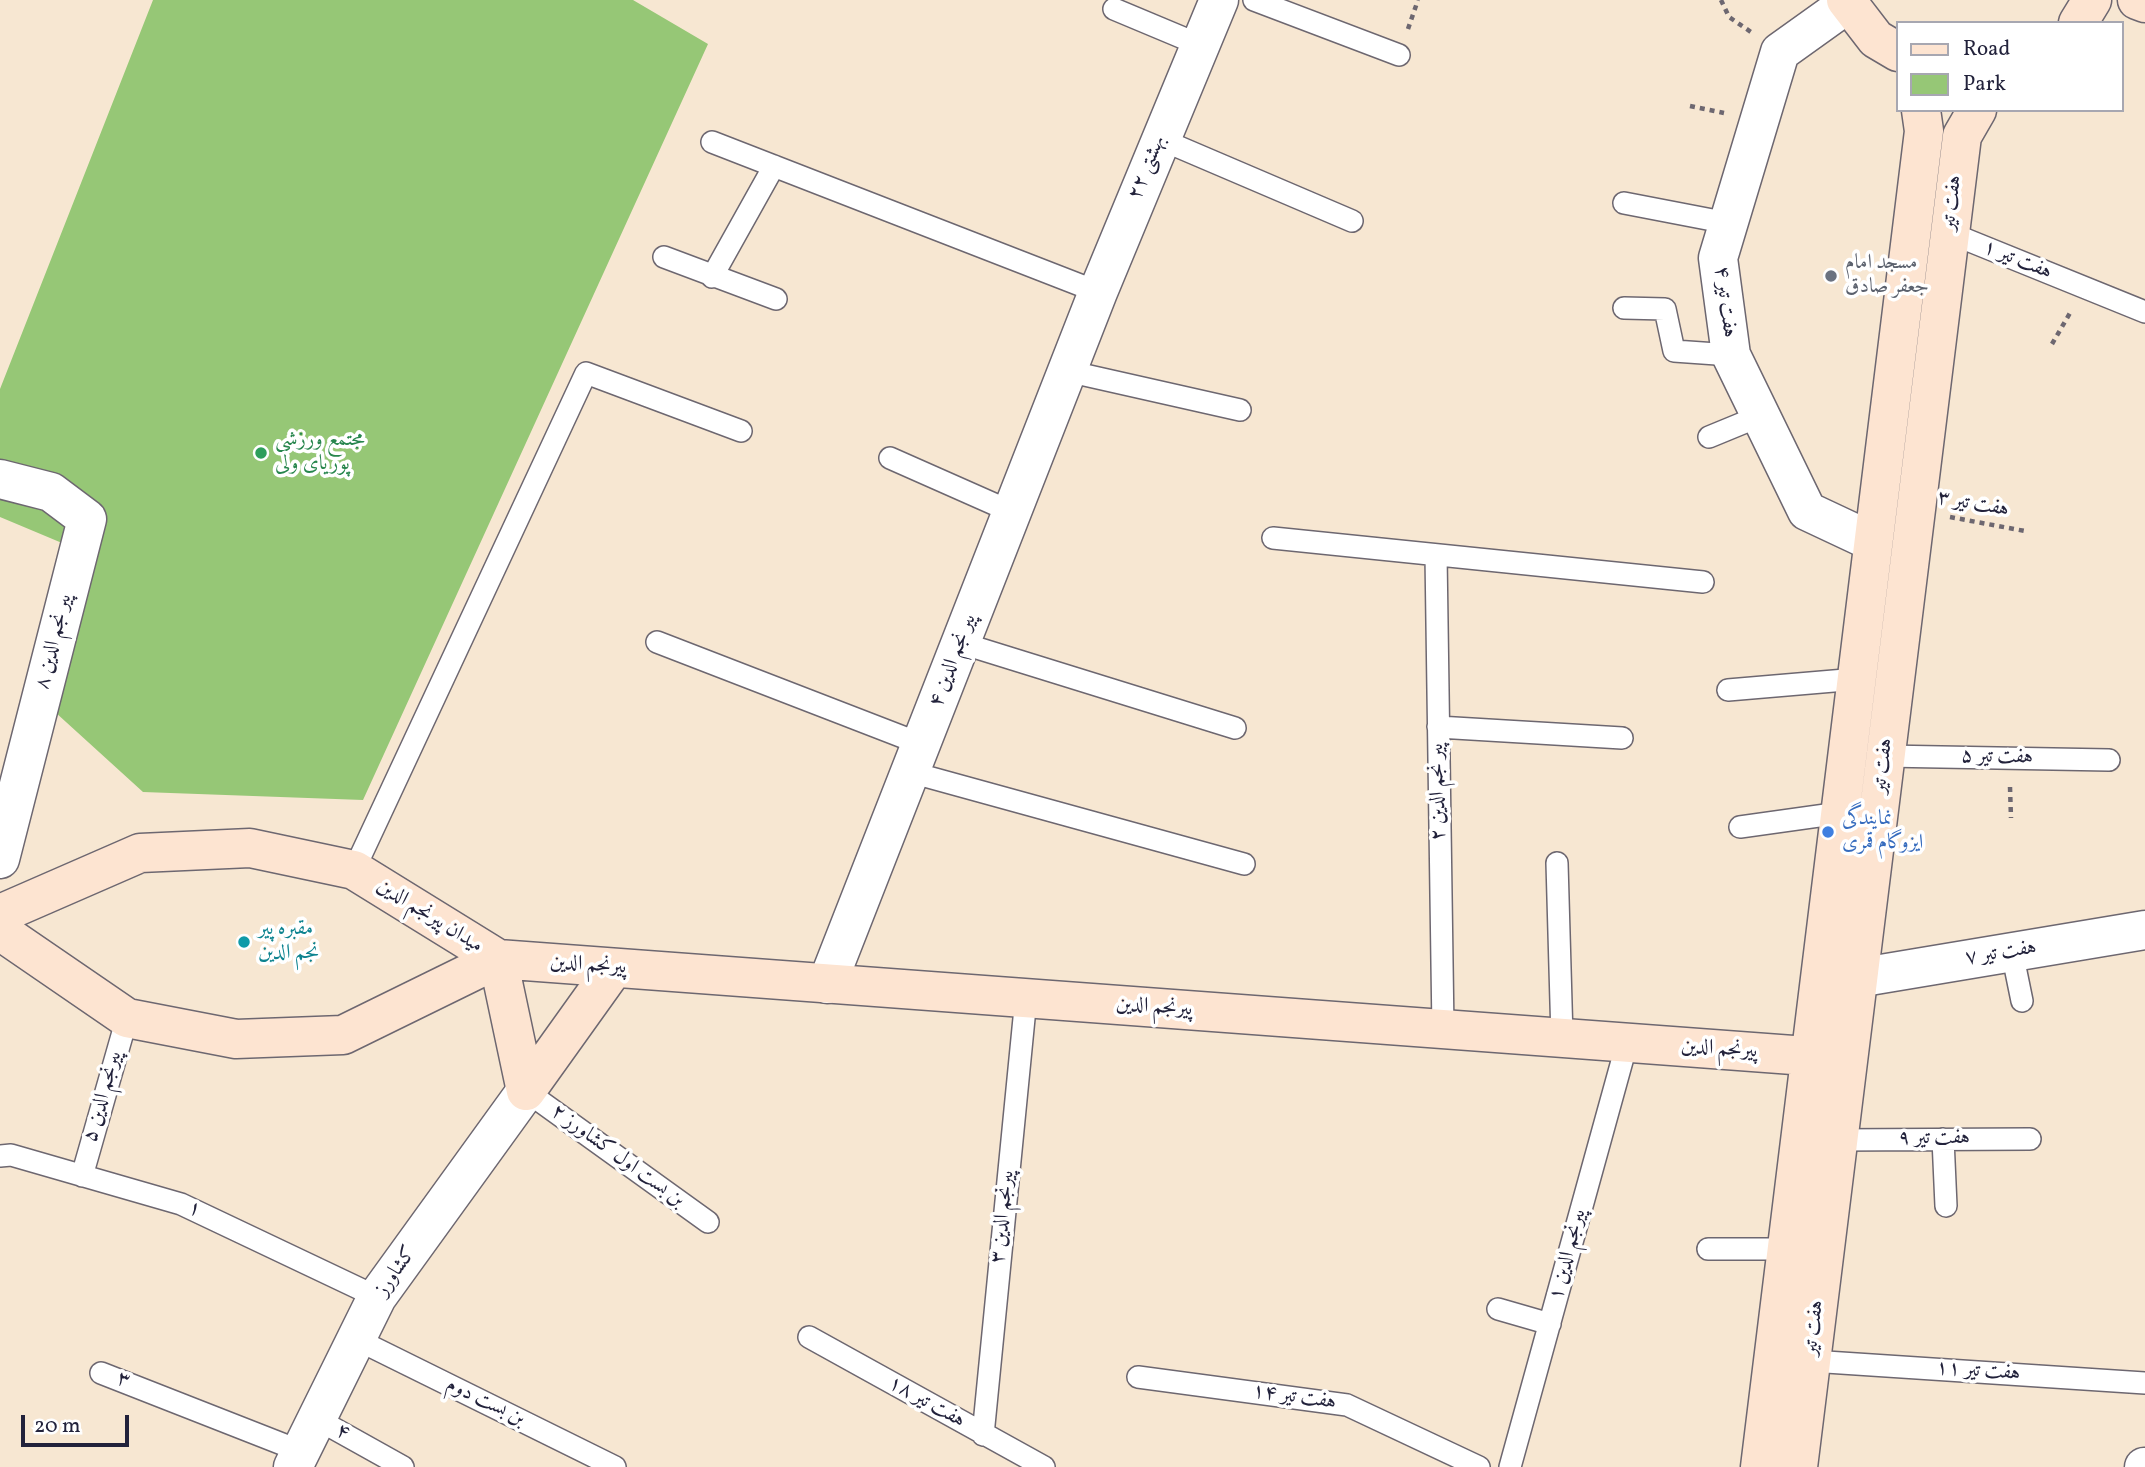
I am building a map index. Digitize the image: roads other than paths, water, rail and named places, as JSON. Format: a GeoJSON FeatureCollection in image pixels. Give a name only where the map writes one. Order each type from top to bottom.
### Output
{"type":"FeatureCollection","features":[{"type":"Feature","properties":{"kind":"main road"},"geometry":{"type":"LineString","coordinates":[[2079,21],[2092,0]]}},
{"type":"Feature","properties":{"kind":"main road"},"geometry":{"type":"LineString","coordinates":[[2137,0],[2145,3]]}},
{"type":"Feature","properties":{"kind":"main road"},"geometry":{"type":"LineString","coordinates":[[1846,2],[1877,39],[1896,51]]}},
{"type":"Feature","properties":{"kind":"main road","name":"هفت تیر"},"geometry":{"type":"LineString","coordinates":[[1798,1467],[1837,1140],[1829,1058],[1840,813],[1924,131],[1921,112]]}},
{"type":"Feature","properties":{"kind":"main road","name":"هفت تیر"},"geometry":{"type":"LineString","coordinates":[[1760,1467],[1787,1249],[1829,1058],[1857,978],[1962,136],[1977,112]]}},
{"type":"Feature","properties":{"kind":"main road","name":"میدان پیرنجم الدین"},"geometry":{"type":"LineString","coordinates":[[0,914],[140,853],[250,848],[354,870],[498,960]]}},
{"type":"Feature","properties":{"kind":"main road","name":"میدان پیرنجم الدین"},"geometry":{"type":"LineString","coordinates":[[0,931],[127,1018],[236,1039],[343,1035],[498,960]]}},
{"type":"Feature","properties":{"kind":"main road"},"geometry":{"type":"LineString","coordinates":[[498,960],[526,1091]]}},
{"type":"Feature","properties":{"kind":"main road","name":"پیرنجم الدین"},"geometry":{"type":"LineString","coordinates":[[498,960],[1829,1058]]}},
{"type":"Feature","properties":{"kind":"main road"},"geometry":{"type":"LineString","coordinates":[[526,1091],[614,968]]}},
{"type":"Feature","properties":{"kind":"street","name":"بهشتی ۲۲"},"geometry":{"type":"LineString","coordinates":[[1074,354],[1219,0]]}},
{"type":"Feature","properties":{"kind":"street","name":"هفت تیر ۴"},"geometry":{"type":"LineString","coordinates":[[1846,2],[1780,52],[1718,258],[1731,355],[1807,512],[1873,542]]}},
{"type":"Feature","properties":{"kind":"street","name":"پیر نجم الدین ۴"},"geometry":{"type":"LineString","coordinates":[[827,984],[1074,354]]}},
{"type":"Feature","properties":{"kind":"street","name":"پیر نجم الدین ۸"},"geometry":{"type":"LineString","coordinates":[[0,478],[51,492],[87,519],[0,859]]}},
{"type":"Feature","properties":{"kind":"street","name":"هفت تیر ۷"},"geometry":{"type":"LineString","coordinates":[[1857,978],[2145,930]]}},
{"type":"Feature","properties":{"kind":"street","name":"کشاورز"},"geometry":{"type":"LineString","coordinates":[[303,1446],[377,1297],[526,1091]]}},
{"type":"Feature","properties":{"kind":"lane"},"geometry":{"type":"LineString","coordinates":[[1254,0],[1399,55]]}},
{"type":"Feature","properties":{"kind":"lane"},"geometry":{"type":"LineString","coordinates":[[1114,9],[1200,45]]}},
{"type":"Feature","properties":{"kind":"lane"},"geometry":{"type":"LineString","coordinates":[[1160,139],[1352,221]]}},
{"type":"Feature","properties":{"kind":"lane"},"geometry":{"type":"LineString","coordinates":[[712,142],[1098,292]]}},
{"type":"Feature","properties":{"kind":"lane"},"geometry":{"type":"LineString","coordinates":[[712,277],[774,166]]}},
{"type":"Feature","properties":{"kind":"lane"},"geometry":{"type":"LineString","coordinates":[[1624,203],[1728,223]]}},
{"type":"Feature","properties":{"kind":"lane","name":"هفت تیر ۱"},"geometry":{"type":"LineString","coordinates":[[1950,233],[2145,313]]}},
{"type":"Feature","properties":{"kind":"lane"},"geometry":{"type":"LineString","coordinates":[[664,257],[776,299]]}},
{"type":"Feature","properties":{"kind":"lane"},"geometry":{"type":"LineString","coordinates":[[1625,308],[1665,309],[1674,351],[1731,355]]}},
{"type":"Feature","properties":{"kind":"lane"},"geometry":{"type":"LineString","coordinates":[[1074,354],[1240,410]]}},
{"type":"Feature","properties":{"kind":"lane"},"geometry":{"type":"LineString","coordinates":[[354,870],[586,373],[741,431]]}},
{"type":"Feature","properties":{"kind":"lane"},"geometry":{"type":"LineString","coordinates":[[1709,438],[1760,416]]}},
{"type":"Feature","properties":{"kind":"lane"},"geometry":{"type":"LineString","coordinates":[[890,458],[1012,512]]}},
{"type":"Feature","properties":{"kind":"lane"},"geometry":{"type":"LineString","coordinates":[[1273,538],[1703,582]]}},
{"type":"Feature","properties":{"kind":"lane","name":"پیر نجم الدین ۲"},"geometry":{"type":"LineString","coordinates":[[1436,555],[1443,1030]]}},
{"type":"Feature","properties":{"kind":"lane"},"geometry":{"type":"LineString","coordinates":[[657,642],[916,758],[1244,864]]}},
{"type":"Feature","properties":{"kind":"lane"},"geometry":{"type":"LineString","coordinates":[[961,643],[1235,728]]}},
{"type":"Feature","properties":{"kind":"lane"},"geometry":{"type":"LineString","coordinates":[[1728,690],[1857,679]]}},
{"type":"Feature","properties":{"kind":"lane"},"geometry":{"type":"LineString","coordinates":[[1438,727],[1622,738]]}},
{"type":"Feature","properties":{"kind":"lane","name":"هفت تیر ۵"},"geometry":{"type":"LineString","coordinates":[[1885,756],[2109,760]]}},
{"type":"Feature","properties":{"kind":"lane"},"geometry":{"type":"LineString","coordinates":[[1740,827],[1840,813]]}},
{"type":"Feature","properties":{"kind":"lane"},"geometry":{"type":"LineString","coordinates":[[1557,863],[1562,1038]]}},
{"type":"Feature","properties":{"kind":"lane"},"geometry":{"type":"LineString","coordinates":[[2012,952],[2022,1001]]}},
{"type":"Feature","properties":{"kind":"lane","name":"پیرنجم الدین ۳"},"geometry":{"type":"LineString","coordinates":[[983,1435],[1026,999]]}},
{"type":"Feature","properties":{"kind":"lane","name":"پیرنجم الدین ۵"},"geometry":{"type":"LineString","coordinates":[[82,1176],[127,1018]]}},
{"type":"Feature","properties":{"kind":"lane","name":"پیرنجم الدین ۱"},"geometry":{"type":"LineString","coordinates":[[1510,1467],[1627,1043]]}},
{"type":"Feature","properties":{"kind":"lane","name":"بن بست اول کشاورز ۲"},"geometry":{"type":"LineString","coordinates":[[526,1091],[708,1222]]}},
{"type":"Feature","properties":{"kind":"lane"},"geometry":{"type":"LineString","coordinates":[[1943,1139],[1946,1206]]}},
{"type":"Feature","properties":{"kind":"lane","name":"هفت تیر ۹"},"geometry":{"type":"LineString","coordinates":[[1837,1140],[2030,1139]]}},
{"type":"Feature","properties":{"kind":"lane","name":"۱"},"geometry":{"type":"LineString","coordinates":[[0,1156],[11,1155],[181,1204],[377,1297]]}},
{"type":"Feature","properties":{"kind":"lane"},"geometry":{"type":"LineString","coordinates":[[1708,1249],[1787,1249]]}},
{"type":"Feature","properties":{"kind":"lane"},"geometry":{"type":"LineString","coordinates":[[1498,1309],[1550,1324]]}},
{"type":"Feature","properties":{"kind":"lane","name":"هفت تیر ۱۸"},"geometry":{"type":"LineString","coordinates":[[808,1337],[1044,1467]]}},
{"type":"Feature","properties":{"kind":"lane","name":"بن بست دوم"},"geometry":{"type":"LineString","coordinates":[[356,1339],[614,1467]]}},
{"type":"Feature","properties":{"kind":"lane","name":"هفت تیر ۱۱"},"geometry":{"type":"LineString","coordinates":[[1811,1361],[2145,1383]]}},
{"type":"Feature","properties":{"kind":"lane","name":"۳"},"geometry":{"type":"LineString","coordinates":[[102,1373],[303,1446]]}},
{"type":"Feature","properties":{"kind":"lane","name":"هفت تیر ۱۴"},"geometry":{"type":"LineString","coordinates":[[1138,1377],[1347,1405],[1479,1467]]}},
{"type":"Feature","properties":{"kind":"lane","name":"۴"},"geometry":{"type":"LineString","coordinates":[[303,1446],[403,1467]]}},
{"type":"Feature","properties":{"kind":"place","name":"مسجد امام جعفر صادق"},"geometry":{"type":"Point","coordinates":[1831,276]}},
{"type":"Feature","properties":{"kind":"place","name":"مجتمع ورزشی پوریای ولی"},"geometry":{"type":"Point","coordinates":[261,453]}},
{"type":"Feature","properties":{"kind":"place","name":"نمایندگی ایزوگام قمری"},"geometry":{"type":"Point","coordinates":[1828,832]}},
{"type":"Feature","properties":{"kind":"place","name":"مقبره پیر نجم الدین"},"geometry":{"type":"Point","coordinates":[244,942]}}]}
